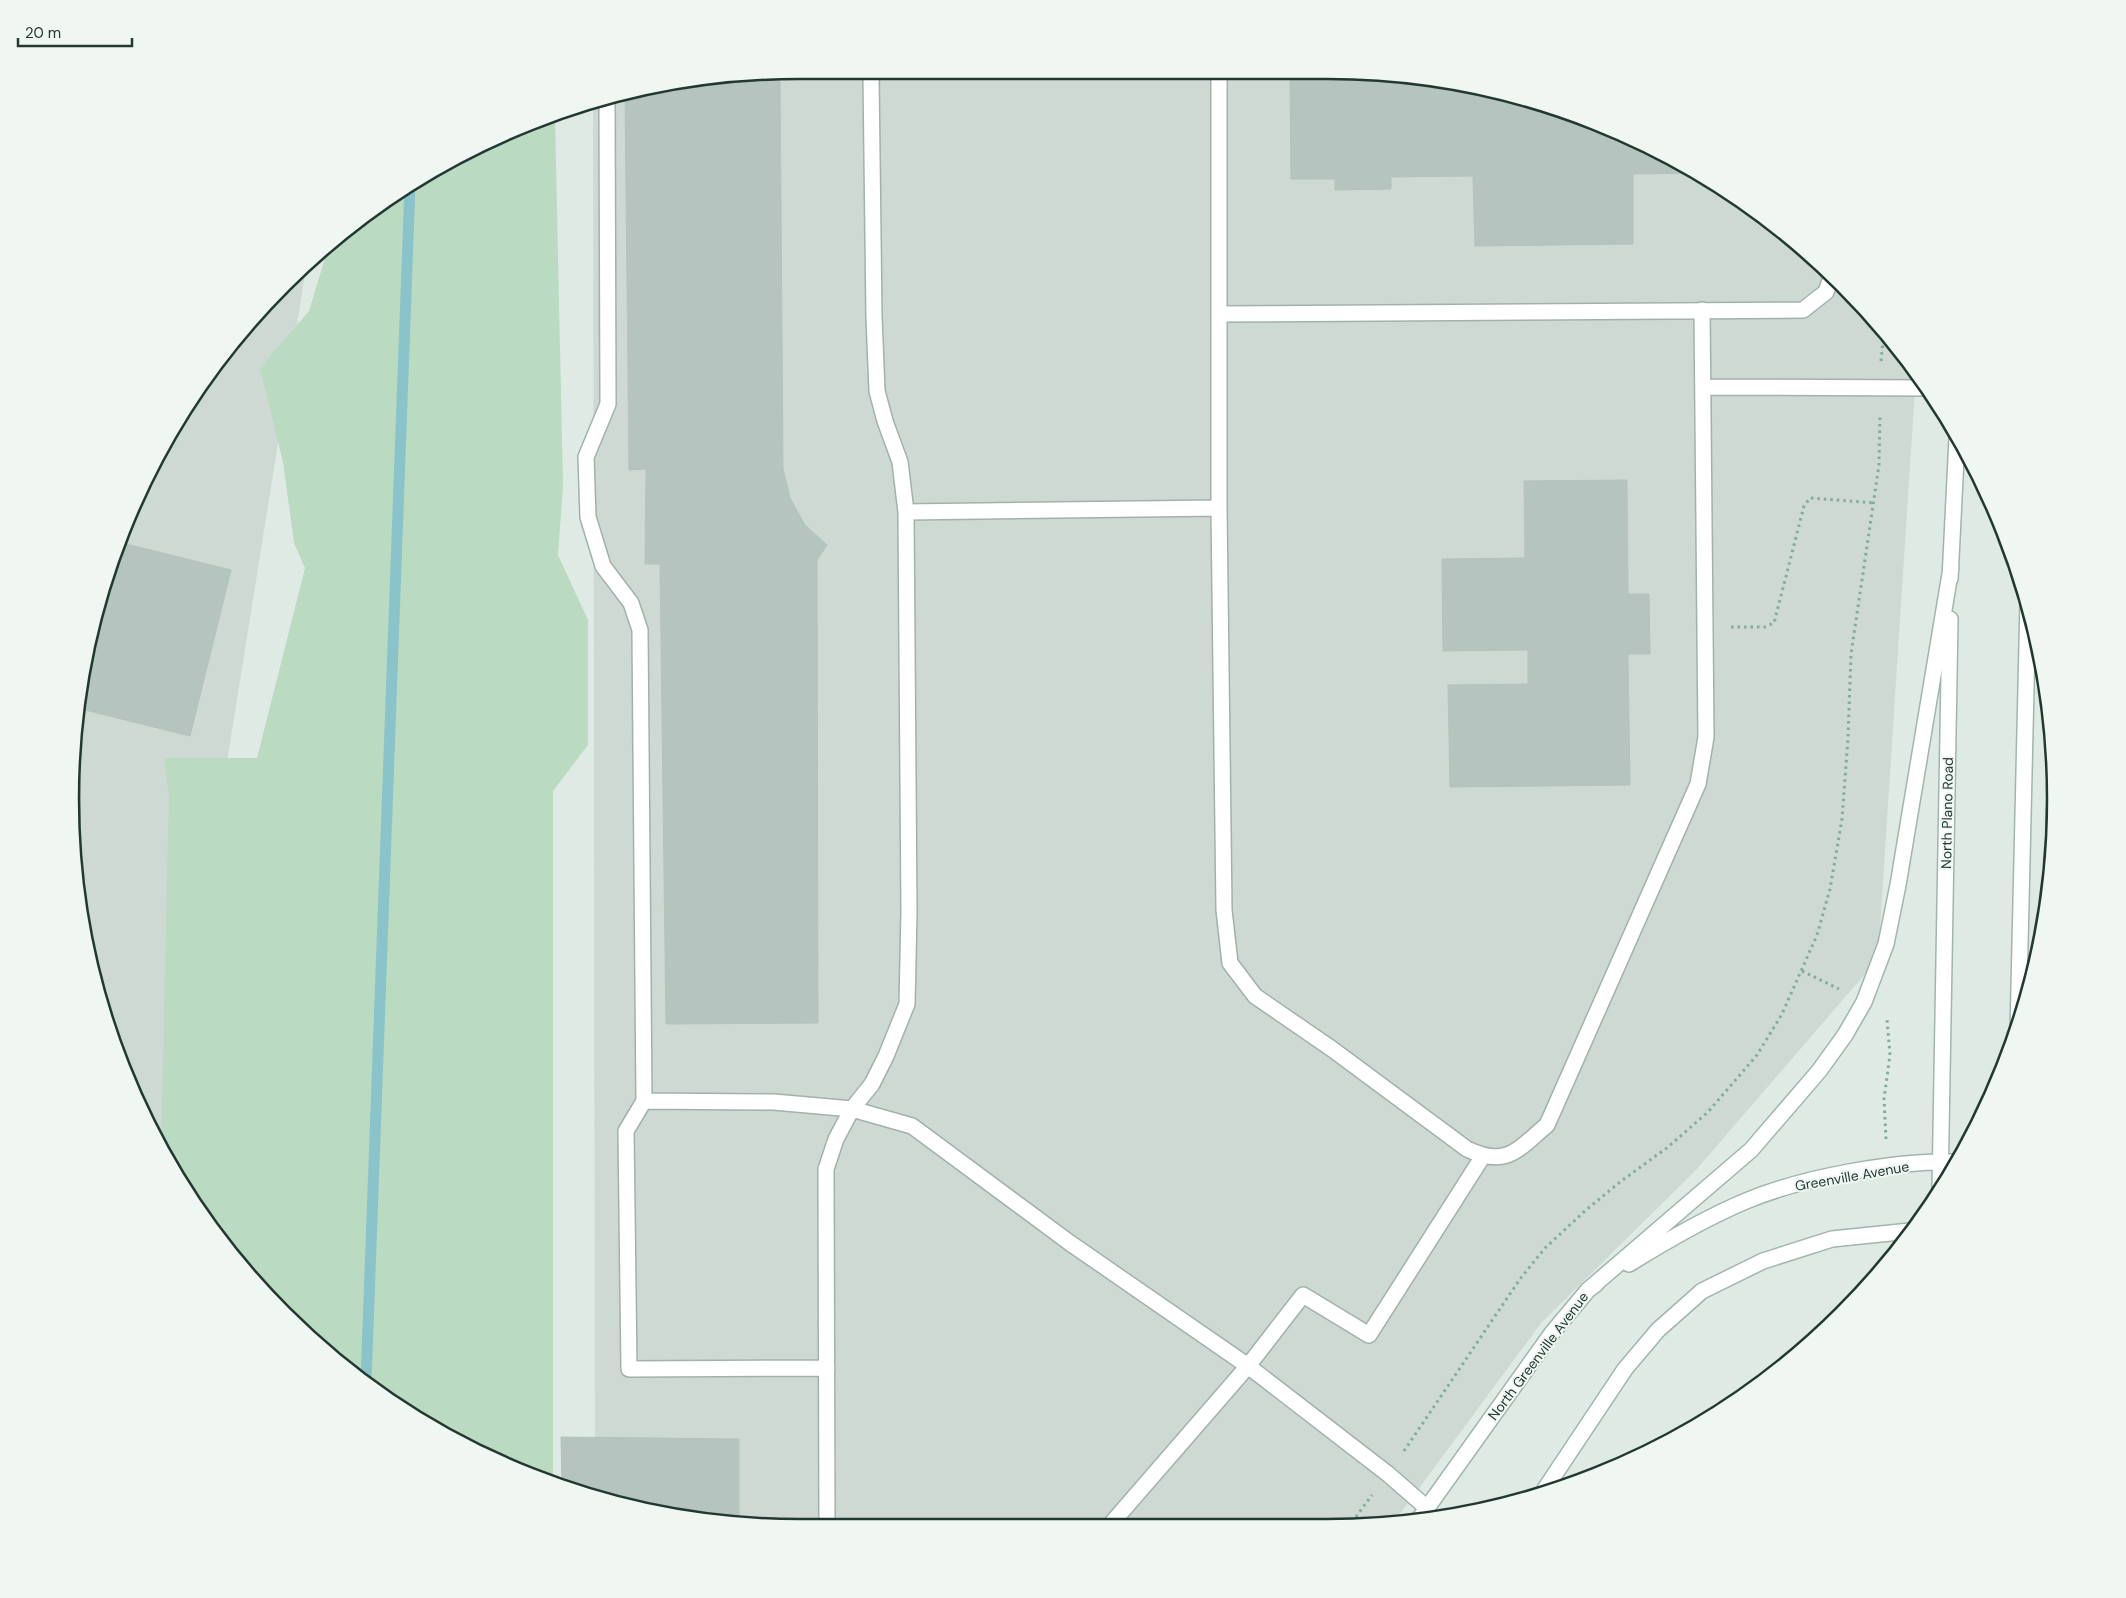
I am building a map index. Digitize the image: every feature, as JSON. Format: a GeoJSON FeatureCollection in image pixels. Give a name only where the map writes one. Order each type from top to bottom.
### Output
{"type":"FeatureCollection","features":[{"type":"Feature","properties":{"kind":"main road"},"geometry":{"type":"LineString","coordinates":[[827,1519],[826,1169],[836,1139],[852,1109],[872,1084],[907,1004],[909,912],[906,512],[900,462],[885,421],[877,391],[874,317],[871,79]]}},
{"type":"Feature","properties":{"kind":"main road"},"geometry":{"type":"LineString","coordinates":[[1219,79],[1219,508],[1224,910],[1230,962],[1255,996],[1332,1049],[1467,1148],[1483,1156],[1511,1155],[1547,1125],[1698,784],[1706,737],[1702,310]]}},
{"type":"Feature","properties":{"kind":"main road"},"geometry":{"type":"LineString","coordinates":[[606,105],[608,404],[586,457],[588,517],[603,566],[631,603],[640,630],[644,1101],[626,1131],[629,1369],[827,1368]]}},
{"type":"Feature","properties":{"kind":"main road"},"geometry":{"type":"LineString","coordinates":[[1219,314],[1324,315],[1803,310],[1826,292],[1829,283]]}},
{"type":"Feature","properties":{"kind":"main road"},"geometry":{"type":"LineString","coordinates":[[1704,388],[1881,386],[1918,388]]}},
{"type":"Feature","properties":{"kind":"main road","name":"North Plano Road"},"geometry":{"type":"LineString","coordinates":[[1940,1176],[1950,568],[1956,449]]}},
{"type":"Feature","properties":{"kind":"main road"},"geometry":{"type":"LineString","coordinates":[[906,512],[1219,508]]}},
{"type":"Feature","properties":{"kind":"main road"},"geometry":{"type":"LineString","coordinates":[[1588,1290],[1751,1150],[1819,1072],[1846,1035],[1864,1002],[1886,944],[1898,885],[1950,568]]}},
{"type":"Feature","properties":{"kind":"main road"},"geometry":{"type":"LineString","coordinates":[[2019,999],[2027,632]]}},
{"type":"Feature","properties":{"kind":"main road"},"geometry":{"type":"LineString","coordinates":[[644,1101],[774,1102],[852,1109],[912,1126],[1070,1243],[1248,1366],[1388,1474],[1427,1508]]}},
{"type":"Feature","properties":{"kind":"main road"},"geometry":{"type":"LineString","coordinates":[[1115,1519],[1248,1366],[1302,1295],[1369,1335],[1483,1156]]}},
{"type":"Feature","properties":{"kind":"main road","name":"Greenville Avenue"},"geometry":{"type":"LineString","coordinates":[[1747,1201],[1802,1182],[1868,1170],[1949,1162]]}},
{"type":"Feature","properties":{"kind":"main road","name":"North Greenville Avenue"},"geometry":{"type":"LineString","coordinates":[[1424,1513],[1552,1333],[1588,1290],[1671,1238],[1747,1201]]}},
{"type":"Feature","properties":{"kind":"main road"},"geometry":{"type":"LineString","coordinates":[[1548,1484],[1625,1369],[1658,1330],[1702,1291],[1763,1261],[1832,1239],[1902,1232]]}},
{"type":"Feature","properties":{"kind":"path"},"geometry":{"type":"LineString","coordinates":[[1355,1518],[1388,1474],[1520,1279],[1545,1248],[1620,1182],[1668,1147],[1708,1112],[1733,1086],[1757,1055],[1782,1014],[1802,971],[1817,935],[1825,907],[1842,819],[1853,636],[1880,465],[1883,342]]}},
{"type":"Feature","properties":{"kind":"path"},"geometry":{"type":"LineString","coordinates":[[1730,627],[1765,627],[1774,623],[1804,506],[1810,498],[1875,503]]}},
{"type":"Feature","properties":{"kind":"path"},"geometry":{"type":"LineString","coordinates":[[1802,971],[1842,990]]}},
{"type":"Feature","properties":{"kind":"path"},"geometry":{"type":"LineString","coordinates":[[1886,1013],[1890,1054],[1884,1099],[1886,1144]]}},
{"type":"Feature","properties":{"kind":"shaded area"},"geometry":{"type":"Polygon","coordinates":[[[1327,79],[1374,80],[1421,85],[1513,103],[1559,117],[1646,153],[1687,175],[1727,200],[1765,228],[1802,257],[1869,324],[1915,384],[1878,959],[1696,1170],[1542,1322],[1399,1515],[1327,1519],[752,1518],[658,1505],[595,1490],[593,109],[658,93],[752,80],[1327,79]]]}},
{"type":"Feature","properties":{"kind":"shaded area"},"geometry":{"type":"Polygon","coordinates":[[[305,276],[166,1143],[134,1075],[117,1031],[103,985],[93,940],[80,846],[80,752],[85,705],[103,613],[117,567],[153,480],[175,439],[200,399],[228,361],[257,324],[305,276]]]}},
{"type":"Feature","properties":{"kind":"green space"},"geometry":{"type":"Polygon","coordinates":[[[555,122],[563,486],[558,555],[588,620],[588,745],[553,791],[553,1476],[480,1445],[439,1423],[399,1398],[324,1341],[257,1274],[200,1199],[161,1134],[169,795],[164,758],[257,758],[305,568],[294,543],[283,462],[260,368],[309,311],[326,256],[361,228],[399,200],[439,175],[480,153],[555,122]]]}},
{"type":"Feature","properties":{"kind":"building"},"geometry":{"type":"Polygon","coordinates":[[[780,79],[783,469],[790,498],[805,525],[827,545],[817,560],[818,1023],[666,1024],[660,564],[645,564],[646,469],[629,470],[625,100],[705,85],[780,79]]]}},
{"type":"Feature","properties":{"kind":"building"},"geometry":{"type":"Polygon","coordinates":[[[1290,79],[1374,80],[1421,85],[1513,103],[1559,117],[1603,134],[1646,153],[1684,173],[1633,174],[1633,244],[1475,246],[1473,176],[1391,177],[1391,189],[1335,190],[1335,179],[1291,179],[1290,79]]]}},
{"type":"Feature","properties":{"kind":"building"},"geometry":{"type":"Polygon","coordinates":[[[1627,480],[1628,594],[1649,594],[1650,654],[1628,654],[1630,785],[1450,787],[1448,685],[1528,684],[1528,650],[1443,651],[1442,559],[1525,558],[1524,481],[1627,480]]]}},
{"type":"Feature","properties":{"kind":"building"},"geometry":{"type":"Polygon","coordinates":[[[126,544],[231,570],[190,736],[84,710],[103,613],[126,544]]]}},
{"type":"Feature","properties":{"kind":"building"},"geometry":{"type":"Polygon","coordinates":[[[80,776],[81,852],[79,799],[80,776]]]}},
{"type":"Feature","properties":{"kind":"building"},"geometry":{"type":"Polygon","coordinates":[[[561,1437],[739,1439],[739,1517],[658,1505],[613,1495],[562,1479],[561,1437]]]}},
{"type":"Feature","properties":{"kind":"waterway"},"geometry":{"type":"LineString","coordinates":[[366,1374],[410,193]]}}]}
